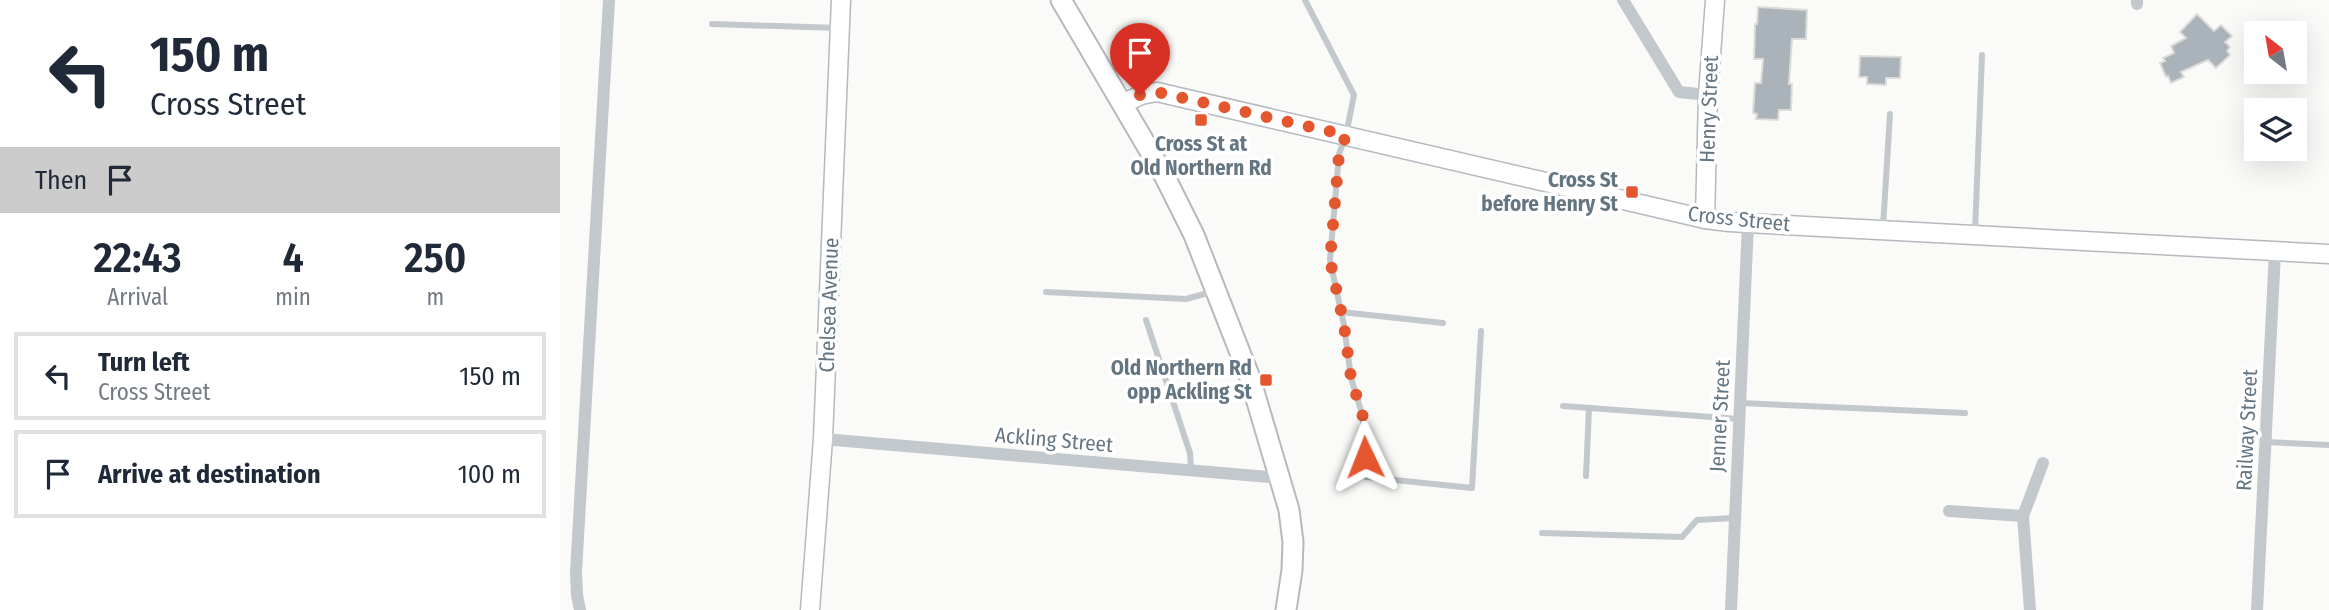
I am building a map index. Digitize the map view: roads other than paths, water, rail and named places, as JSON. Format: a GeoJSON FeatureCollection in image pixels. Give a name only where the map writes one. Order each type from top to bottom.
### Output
{"type":"FeatureCollection","features":[{"type":"Feature","properties":{"kind":"main road"},"geometry":{"type":"LineString","coordinates":[[1061,0],[1165,177],[1194,235],[1250,378],[1289,510],[1293,542],[1286,610]]}},
{"type":"Feature","properties":{"kind":"street"},"geometry":{"type":"LineString","coordinates":[[580,610],[576,572],[609,0]]}},
{"type":"Feature","properties":{"kind":"street","name":"Chelsea Avenue"},"geometry":{"type":"LineString","coordinates":[[810,610],[823,439],[841,0]]}},
{"type":"Feature","properties":{"kind":"street"},"geometry":{"type":"LineString","coordinates":[[1623,0],[1679,92],[1708,95]]}},
{"type":"Feature","properties":{"kind":"street","name":"Henry Street"},"geometry":{"type":"LineString","coordinates":[[1705,219],[1708,95],[1715,0]]}},
{"type":"Feature","properties":{"kind":"street","name":"Cross Street"},"geometry":{"type":"LineString","coordinates":[[1122,104],[1140,95],[1157,92],[1705,219],[2329,254]]}},
{"type":"Feature","properties":{"kind":"street","name":"Jenner Street"},"geometry":{"type":"LineString","coordinates":[[1731,610],[1748,223]]}},
{"type":"Feature","properties":{"kind":"street","name":"Railway Street"},"geometry":{"type":"LineString","coordinates":[[2257,610],[2275,252]]}},
{"type":"Feature","properties":{"kind":"street","name":"Ackling Street"},"geometry":{"type":"LineString","coordinates":[[823,439],[1281,478]]}},
{"type":"Feature","properties":{"kind":"street"},"geometry":{"type":"LineString","coordinates":[[2030,610],[2023,516],[2043,463]]}},
{"type":"Feature","properties":{"kind":"street"},"geometry":{"type":"LineString","coordinates":[[1949,512],[2023,516]]}},
{"type":"Feature","properties":{"kind":"lane"},"geometry":{"type":"LineString","coordinates":[[1305,0],[1354,95],[1339,155],[1330,260],[1351,378],[1363,417],[1366,477],[1472,488],[1480,331]]}},
{"type":"Feature","properties":{"kind":"lane"},"geometry":{"type":"LineString","coordinates":[[712,24],[840,28]]}},
{"type":"Feature","properties":{"kind":"lane"},"geometry":{"type":"LineString","coordinates":[[1975,236],[1982,55]]}},
{"type":"Feature","properties":{"kind":"lane"},"geometry":{"type":"LineString","coordinates":[[1883,231],[1890,114]]}},
{"type":"Feature","properties":{"kind":"lane"},"geometry":{"type":"LineString","coordinates":[[1046,292],[1186,299],[1217,290]]}},
{"type":"Feature","properties":{"kind":"lane"},"geometry":{"type":"LineString","coordinates":[[1341,312],[1443,323]]}},
{"type":"Feature","properties":{"kind":"lane"},"geometry":{"type":"LineString","coordinates":[[1146,320],[1190,453],[1191,470]]}},
{"type":"Feature","properties":{"kind":"lane"},"geometry":{"type":"LineString","coordinates":[[1740,403],[1965,413]]}},
{"type":"Feature","properties":{"kind":"lane"},"geometry":{"type":"LineString","coordinates":[[1563,406],[1739,419]]}},
{"type":"Feature","properties":{"kind":"lane"},"geometry":{"type":"LineString","coordinates":[[1586,476],[1589,408]]}},
{"type":"Feature","properties":{"kind":"lane"},"geometry":{"type":"LineString","coordinates":[[2265,442],[2329,445]]}},
{"type":"Feature","properties":{"kind":"lane"},"geometry":{"type":"LineString","coordinates":[[1542,533],[1682,537],[1697,520],[1735,518]]}},
{"type":"Feature","properties":{"kind":"place","name":"Cross St at Old Northern Rd"},"geometry":{"type":"Point","coordinates":[1201,120]}},
{"type":"Feature","properties":{"kind":"place","name":"Cross St before Henry St"},"geometry":{"type":"Point","coordinates":[1632,192]}},
{"type":"Feature","properties":{"kind":"place","name":"Old Northern Rd opp Ackling St"},"geometry":{"type":"Point","coordinates":[1266,380]}}]}
